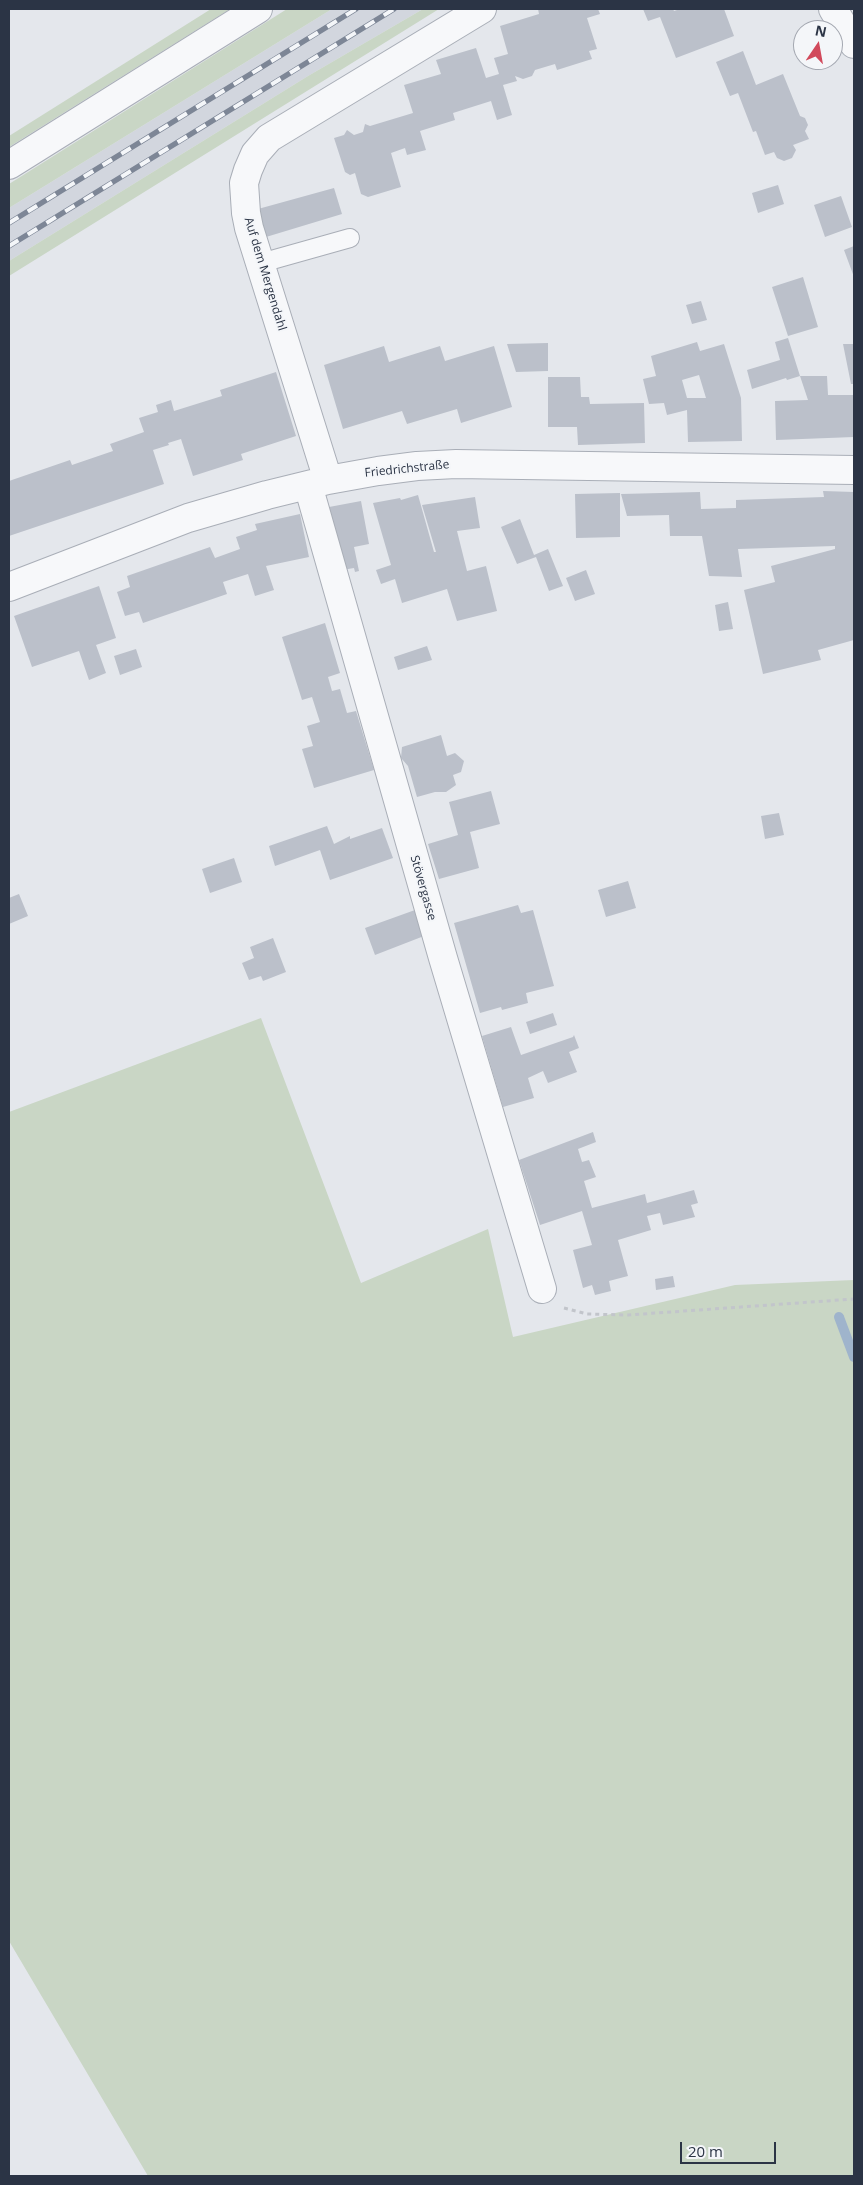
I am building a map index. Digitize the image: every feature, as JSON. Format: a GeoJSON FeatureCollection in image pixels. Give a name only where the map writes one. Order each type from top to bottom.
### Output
{"type":"FeatureCollection","features":[{"type":"Feature","properties":{"kind":"street"},"geometry":{"type":"LineString","coordinates":[[9,165],[258,9]]}},
{"type":"Feature","properties":{"kind":"street","name":"Auf dem Mergendahl"},"geometry":{"type":"LineString","coordinates":[[318,483],[261,263],[246,213],[244,183],[248,170],[255,154],[269,138],[482,9]]}},
{"type":"Feature","properties":{"kind":"street"},"geometry":{"type":"LineString","coordinates":[[833,9],[854,44]]}},
{"type":"Feature","properties":{"kind":"street","name":"Friedrichstraße"},"geometry":{"type":"LineString","coordinates":[[9,587],[188,518],[267,495],[386,470],[436,464],[854,470]]}},
{"type":"Feature","properties":{"kind":"street","name":"Stövergasse"},"geometry":{"type":"LineString","coordinates":[[318,483],[440,948],[542,1289]]}},
{"type":"Feature","properties":{"kind":"lane"},"geometry":{"type":"LineString","coordinates":[[261,263],[350,238]]}},
{"type":"Feature","properties":{"kind":"path"},"geometry":{"type":"LineString","coordinates":[[542,1289],[549,1300],[560,1307],[587,1314],[607,1315],[854,1299]]}},
{"type":"Feature","properties":{"kind":"shaded area"},"geometry":{"type":"Polygon","coordinates":[[[332,9],[423,9],[308,76],[9,261],[9,208],[332,9]]]}},
{"type":"Feature","properties":{"kind":"green space"},"geometry":{"type":"Polygon","coordinates":[[[211,9],[230,9],[9,147],[9,136],[211,9]]]}},
{"type":"Feature","properties":{"kind":"green space"},"geometry":{"type":"Polygon","coordinates":[[[287,9],[332,9],[9,208],[9,184],[287,9]]]}},
{"type":"Feature","properties":{"kind":"green space"},"geometry":{"type":"Polygon","coordinates":[[[423,9],[439,9],[9,276],[9,261],[308,76],[423,9]]]}},
{"type":"Feature","properties":{"kind":"green space"},"geometry":{"type":"Polygon","coordinates":[[[261,1018],[361,1283],[488,1229],[513,1337],[735,1285],[854,1280],[854,2176],[148,2176],[9,1941],[9,1112],[261,1018]]]}},
{"type":"Feature","properties":{"kind":"building"},"geometry":{"type":"Polygon","coordinates":[[[538,9],[598,9],[600,14],[587,18],[597,49],[589,51],[592,59],[557,70],[555,64],[535,70],[532,76],[523,79],[515,76],[517,81],[503,85],[512,115],[497,120],[491,101],[453,113],[455,120],[420,131],[426,150],[407,155],[405,148],[391,153],[401,187],[368,197],[361,194],[355,173],[350,175],[345,172],[334,138],[344,135],[347,130],[354,135],[363,132],[365,124],[370,126],[413,113],[404,85],[441,74],[436,60],[476,48],[486,78],[499,74],[494,58],[508,54],[500,26],[539,14],[538,9]]]}},
{"type":"Feature","properties":{"kind":"building"},"geometry":{"type":"Polygon","coordinates":[[[643,9],[673,9],[674,11],[680,9],[724,9],[734,36],[676,58],[660,17],[648,21],[643,9]]]}},
{"type":"Feature","properties":{"kind":"building"},"geometry":{"type":"Polygon","coordinates":[[[743,51],[756,85],[783,74],[800,116],[805,118],[808,125],[805,131],[809,139],[793,145],[796,150],[792,158],[784,161],[777,158],[774,152],[765,155],[756,131],[753,132],[738,93],[730,96],[716,62],[743,51]]]}},
{"type":"Feature","properties":{"kind":"building"},"geometry":{"type":"Polygon","coordinates":[[[778,185],[784,204],[758,213],[752,193],[778,185]]]}},
{"type":"Feature","properties":{"kind":"building"},"geometry":{"type":"Polygon","coordinates":[[[334,188],[342,214],[266,237],[258,209],[334,188]]]}},
{"type":"Feature","properties":{"kind":"building"},"geometry":{"type":"Polygon","coordinates":[[[841,196],[852,227],[825,237],[814,205],[841,196]]]}},
{"type":"Feature","properties":{"kind":"building"},"geometry":{"type":"Polygon","coordinates":[[[854,246],[854,277],[844,250],[854,246]]]}},
{"type":"Feature","properties":{"kind":"building"},"geometry":{"type":"Polygon","coordinates":[[[803,277],[818,327],[788,336],[772,287],[803,277]]]}},
{"type":"Feature","properties":{"kind":"building"},"geometry":{"type":"Polygon","coordinates":[[[701,301],[707,320],[692,324],[686,305],[701,301]]]}},
{"type":"Feature","properties":{"kind":"building"},"geometry":{"type":"Polygon","coordinates":[[[788,338],[800,376],[787,380],[786,378],[752,389],[747,370],[780,360],[775,342],[788,338]]]}},
{"type":"Feature","properties":{"kind":"building"},"geometry":{"type":"Polygon","coordinates":[[[697,342],[700,351],[724,344],[741,398],[742,441],[688,442],[687,410],[667,415],[664,403],[649,404],[643,379],[656,376],[651,356],[697,342]],[[699,375],[682,380],[687,398],[706,398],[699,375]]]}},
{"type":"Feature","properties":{"kind":"building"},"geometry":{"type":"Polygon","coordinates":[[[548,343],[548,371],[516,372],[507,344],[548,343]]]}},
{"type":"Feature","properties":{"kind":"building"},"geometry":{"type":"Polygon","coordinates":[[[843,344],[854,344],[854,384],[851,384],[843,344]]]}},
{"type":"Feature","properties":{"kind":"building"},"geometry":{"type":"Polygon","coordinates":[[[384,346],[389,362],[440,346],[445,361],[494,346],[512,407],[461,423],[457,409],[407,424],[402,411],[343,429],[324,365],[384,346]]]}},
{"type":"Feature","properties":{"kind":"building"},"geometry":{"type":"Polygon","coordinates":[[[276,372],[296,436],[241,454],[243,460],[193,476],[181,439],[168,443],[169,445],[153,450],[164,484],[9,536],[9,481],[70,460],[72,465],[113,451],[110,444],[144,432],[139,418],[158,412],[156,405],[171,400],[174,411],[222,396],[220,390],[276,372]]]}},
{"type":"Feature","properties":{"kind":"building"},"geometry":{"type":"Polygon","coordinates":[[[800,376],[827,376],[828,395],[854,395],[854,437],[776,440],[775,401],[808,400],[800,376]]]}},
{"type":"Feature","properties":{"kind":"building"},"geometry":{"type":"Polygon","coordinates":[[[548,377],[580,377],[581,397],[589,397],[590,404],[644,403],[645,443],[578,445],[577,427],[548,427],[548,377]]]}},
{"type":"Feature","properties":{"kind":"building"},"geometry":{"type":"Polygon","coordinates":[[[823,491],[854,492],[854,640],[818,650],[821,660],[763,674],[744,590],[775,582],[771,566],[835,549],[835,546],[738,549],[742,577],[709,576],[702,536],[670,536],[669,515],[627,516],[621,494],[700,492],[701,509],[736,508],[736,500],[824,497],[823,491]]]}},
{"type":"Feature","properties":{"kind":"building"},"geometry":{"type":"Polygon","coordinates":[[[620,493],[620,537],[576,538],[575,494],[620,493]]]}},
{"type":"Feature","properties":{"kind":"building"},"geometry":{"type":"Polygon","coordinates":[[[418,495],[434,552],[436,552],[422,505],[475,497],[480,528],[457,531],[467,571],[486,566],[497,611],[457,621],[447,589],[402,603],[395,579],[381,584],[376,570],[391,565],[373,503],[400,498],[401,500],[418,495]]]}},
{"type":"Feature","properties":{"kind":"building"},"geometry":{"type":"Polygon","coordinates":[[[361,501],[369,544],[354,547],[359,571],[355,572],[354,568],[342,570],[329,507],[361,501]]]}},
{"type":"Feature","properties":{"kind":"building"},"geometry":{"type":"Polygon","coordinates":[[[300,514],[309,557],[266,566],[274,590],[255,596],[248,574],[223,582],[227,594],[143,623],[139,612],[125,616],[117,592],[130,587],[127,576],[210,547],[215,558],[240,549],[236,537],[257,530],[255,524],[300,514]]]}},
{"type":"Feature","properties":{"kind":"building"},"geometry":{"type":"Polygon","coordinates":[[[520,519],[534,555],[548,549],[563,586],[549,591],[536,557],[517,564],[501,527],[520,519]]]}},
{"type":"Feature","properties":{"kind":"building"},"geometry":{"type":"Polygon","coordinates":[[[586,570],[595,594],[575,601],[566,578],[586,570]]]}},
{"type":"Feature","properties":{"kind":"building"},"geometry":{"type":"Polygon","coordinates":[[[99,586],[116,638],[96,645],[106,673],[89,680],[79,651],[32,667],[14,616],[99,586]]]}},
{"type":"Feature","properties":{"kind":"building"},"geometry":{"type":"Polygon","coordinates":[[[728,602],[733,629],[719,631],[715,605],[728,602]]]}},
{"type":"Feature","properties":{"kind":"building"},"geometry":{"type":"Polygon","coordinates":[[[325,623],[340,673],[328,677],[332,691],[340,689],[347,713],[356,711],[374,770],[314,788],[302,749],[313,746],[307,726],[320,722],[312,697],[302,700],[282,637],[325,623]]]}},
{"type":"Feature","properties":{"kind":"building"},"geometry":{"type":"Polygon","coordinates":[[[427,646],[432,660],[398,670],[394,657],[427,646]]]}},
{"type":"Feature","properties":{"kind":"building"},"geometry":{"type":"Polygon","coordinates":[[[136,649],[142,667],[120,675],[114,656],[136,649]]]}},
{"type":"Feature","properties":{"kind":"building"},"geometry":{"type":"Polygon","coordinates":[[[441,735],[447,756],[455,753],[464,761],[461,772],[453,775],[456,785],[446,792],[435,792],[417,797],[408,766],[401,758],[402,747],[441,735]]]}},
{"type":"Feature","properties":{"kind":"building"},"geometry":{"type":"Polygon","coordinates":[[[491,791],[500,824],[470,832],[479,868],[439,879],[428,844],[458,835],[449,802],[491,791]]]}},
{"type":"Feature","properties":{"kind":"building"},"geometry":{"type":"Polygon","coordinates":[[[779,813],[784,835],[765,839],[761,816],[779,813]]]}},
{"type":"Feature","properties":{"kind":"building"},"geometry":{"type":"Polygon","coordinates":[[[327,826],[334,844],[350,836],[350,839],[382,828],[393,858],[330,880],[320,850],[275,866],[269,846],[327,826]]]}},
{"type":"Feature","properties":{"kind":"building"},"geometry":{"type":"Polygon","coordinates":[[[234,858],[242,882],[210,893],[202,869],[234,858]]]}},
{"type":"Feature","properties":{"kind":"building"},"geometry":{"type":"Polygon","coordinates":[[[628,881],[636,908],[606,917],[598,890],[628,881]]]}},
{"type":"Feature","properties":{"kind":"building"},"geometry":{"type":"Polygon","coordinates":[[[19,894],[28,916],[9,924],[9,898],[19,894]]]}},
{"type":"Feature","properties":{"kind":"building"},"geometry":{"type":"Polygon","coordinates":[[[518,905],[521,913],[533,910],[554,986],[526,993],[528,1003],[502,1010],[501,1007],[480,1013],[454,923],[518,905]]]}},
{"type":"Feature","properties":{"kind":"building"},"geometry":{"type":"Polygon","coordinates":[[[415,910],[424,936],[375,955],[365,928],[415,910]]]}},
{"type":"Feature","properties":{"kind":"building"},"geometry":{"type":"Polygon","coordinates":[[[273,938],[286,972],[263,981],[261,976],[249,980],[242,963],[254,958],[250,947],[273,938]]]}},
{"type":"Feature","properties":{"kind":"building"},"geometry":{"type":"Polygon","coordinates":[[[553,1013],[557,1025],[530,1034],[526,1022],[553,1013]]]}},
{"type":"Feature","properties":{"kind":"building"},"geometry":{"type":"Polygon","coordinates":[[[511,1027],[521,1055],[573,1037],[574,1035],[579,1048],[569,1052],[577,1072],[548,1083],[543,1071],[528,1078],[534,1098],[503,1107],[482,1036],[511,1027]]]}},
{"type":"Feature","properties":{"kind":"building"},"geometry":{"type":"Polygon","coordinates":[[[593,1132],[596,1142],[578,1149],[582,1162],[589,1160],[596,1177],[584,1181],[592,1208],[645,1194],[647,1203],[694,1190],[698,1203],[691,1205],[695,1217],[663,1225],[660,1213],[647,1216],[651,1230],[618,1240],[628,1276],[609,1281],[611,1291],[595,1295],[592,1285],[583,1288],[573,1250],[592,1245],[582,1211],[540,1225],[519,1160],[593,1132]]]}},
{"type":"Feature","properties":{"kind":"building"},"geometry":{"type":"Polygon","coordinates":[[[673,1276],[675,1287],[656,1290],[655,1279],[673,1276]]]}},
{"type":"Feature","properties":{"kind":"waterway"},"geometry":{"type":"LineString","coordinates":[[839,1317],[854,1357]]}},
{"type":"Feature","properties":{"kind":"railway"},"geometry":{"type":"LineString","coordinates":[[9,223],[356,9]]}},
{"type":"Feature","properties":{"kind":"railway"},"geometry":{"type":"LineString","coordinates":[[9,246],[394,9]]}}]}
